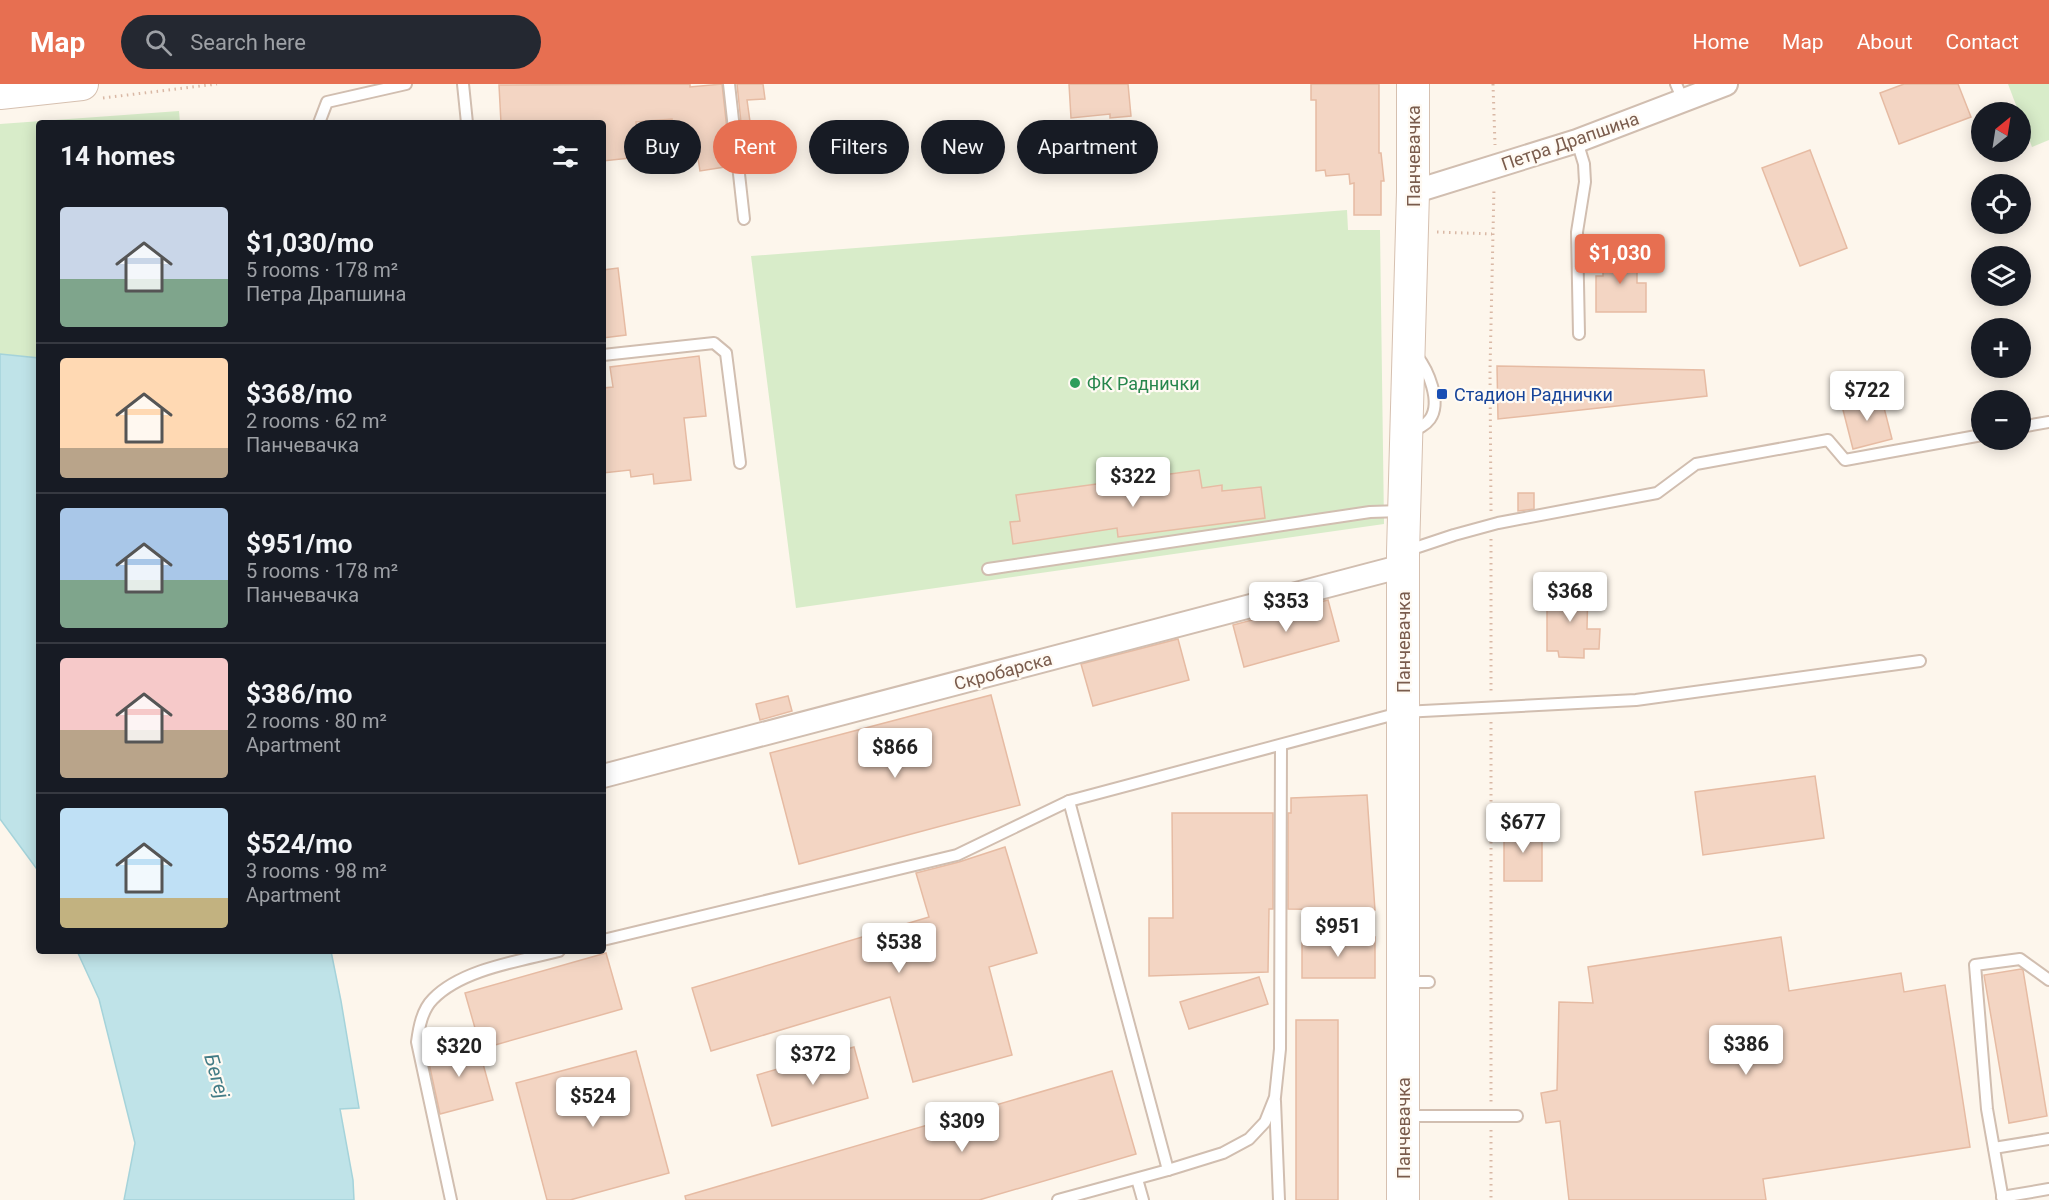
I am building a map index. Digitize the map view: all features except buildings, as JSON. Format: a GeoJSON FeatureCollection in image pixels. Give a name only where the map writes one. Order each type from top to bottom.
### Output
{"type":"FeatureCollection","features":[{"type":"Feature","properties":{"kind":"street","name":"Панчевачка"},"geometry":{"type":"LineString","coordinates":[[1403,1200],[1403,1116],[1416,982],[1403,712],[1403,559],[1413,192],[1413,84]]}},
{"type":"Feature","properties":{"kind":"street","name":"Петра Драпшина"},"geometry":{"type":"LineString","coordinates":[[1413,192],[1577,141],[1680,92],[1726,84]]}},
{"type":"Feature","properties":{"kind":"street"},"geometry":{"type":"LineString","coordinates":[[0,93],[92,91]]}},
{"type":"Feature","properties":{"kind":"street","name":"Скробарска"},"geometry":{"type":"LineString","coordinates":[[606,775],[1403,559]]}},
{"type":"Feature","properties":{"kind":"lane"},"geometry":{"type":"LineString","coordinates":[[320,120],[327,102],[406,84]]}},
{"type":"Feature","properties":{"kind":"lane"},"geometry":{"type":"LineString","coordinates":[[463,84],[467,120]]}},
{"type":"Feature","properties":{"kind":"lane"},"geometry":{"type":"LineString","coordinates":[[729,84],[744,219]]}},
{"type":"Feature","properties":{"kind":"lane"},"geometry":{"type":"LineString","coordinates":[[1577,141],[1584,164],[1585,182],[1577,232],[1579,334]]}},
{"type":"Feature","properties":{"kind":"lane"},"geometry":{"type":"LineString","coordinates":[[606,355],[714,343],[720,347],[726,353],[740,463]]}},
{"type":"Feature","properties":{"kind":"lane"},"geometry":{"type":"LineString","coordinates":[[2031,425],[2049,422]]}},
{"type":"Feature","properties":{"kind":"lane"},"geometry":{"type":"LineString","coordinates":[[1403,559],[1491,525],[1656,493],[1696,464],[1828,440],[1845,460],[1971,437]]}},
{"type":"Feature","properties":{"kind":"lane"},"geometry":{"type":"LineString","coordinates":[[987,569],[1370,512],[1405,511]]}},
{"type":"Feature","properties":{"kind":"lane"},"geometry":{"type":"LineString","coordinates":[[606,939],[957,855],[1069,801],[1403,712],[1636,700],[1920,661]]}},
{"type":"Feature","properties":{"kind":"lane"},"geometry":{"type":"LineString","coordinates":[[1280,1200],[1275,1097],[1280,1048],[1281,746]]}},
{"type":"Feature","properties":{"kind":"lane"},"geometry":{"type":"LineString","coordinates":[[1069,801],[1168,1170]]}},
{"type":"Feature","properties":{"kind":"lane"},"geometry":{"type":"LineString","coordinates":[[451,1200],[417,1042],[421,1018],[432,999],[452,984],[493,967],[547,954]]}},
{"type":"Feature","properties":{"kind":"lane"},"geometry":{"type":"LineString","coordinates":[[2049,980],[2020,959],[1976,965],[1987,1109],[2003,1198],[2049,1189]]}},
{"type":"Feature","properties":{"kind":"lane"},"geometry":{"type":"LineString","coordinates":[[1058,1200],[1223,1153],[1249,1139],[1265,1122],[1275,1097]]}},
{"type":"Feature","properties":{"kind":"lane"},"geometry":{"type":"LineString","coordinates":[[1403,1116],[1517,1116]]}},
{"type":"Feature","properties":{"kind":"lane"},"geometry":{"type":"LineString","coordinates":[[1994,1148],[2049,1139]]}},
{"type":"Feature","properties":{"kind":"lane"},"geometry":{"type":"LineString","coordinates":[[1137,1179],[1143,1200]]}},
{"type":"Feature","properties":{"kind":"path"},"geometry":{"type":"LineString","coordinates":[[92,91],[217,84]]}},
{"type":"Feature","properties":{"kind":"path"},"geometry":{"type":"LineString","coordinates":[[1491,1200],[1490,370],[1495,166],[1494,84]]}},
{"type":"Feature","properties":{"kind":"path"},"geometry":{"type":"LineString","coordinates":[[1412,230],[1492,234]]}},
{"type":"Feature","properties":{"kind":"green space"},"geometry":{"type":"Polygon","coordinates":[[[2008,84],[2049,84],[2049,140],[2032,147],[2031,102],[2015,102],[2008,84]]]}},
{"type":"Feature","properties":{"kind":"green space"},"geometry":{"type":"Polygon","coordinates":[[[179,111],[180,120],[55,120],[179,111]]]}},
{"type":"Feature","properties":{"kind":"green space"},"geometry":{"type":"Polygon","coordinates":[[[36,121],[36,358],[0,354],[0,124],[36,121]]]}},
{"type":"Feature","properties":{"kind":"green space","name":"ФК Раднички"},"geometry":{"type":"Polygon","coordinates":[[[1347,210],[1348,230],[1380,230],[1384,524],[796,608],[751,256],[1347,210]]]}},
{"type":"Feature","properties":{"kind":"water"},"geometry":{"type":"Polygon","coordinates":[[[0,354],[36,358],[36,868],[0,819],[0,354]]]}},
{"type":"Feature","properties":{"kind":"water","name":"Бегеј"},"geometry":{"type":"Polygon","coordinates":[[[78,954],[332,954],[359,1108],[340,1109],[353,1180],[354,1200],[124,1200],[135,1143],[99,999],[78,954]]]}},
{"type":"Feature","properties":{"kind":"place","name":"ФК Раднички"},"geometry":{"type":"Point","coordinates":[1075,383]}},
{"type":"Feature","properties":{"kind":"place","name":"Стадион Раднички"},"geometry":{"type":"Point","coordinates":[1442,394]}}]}
